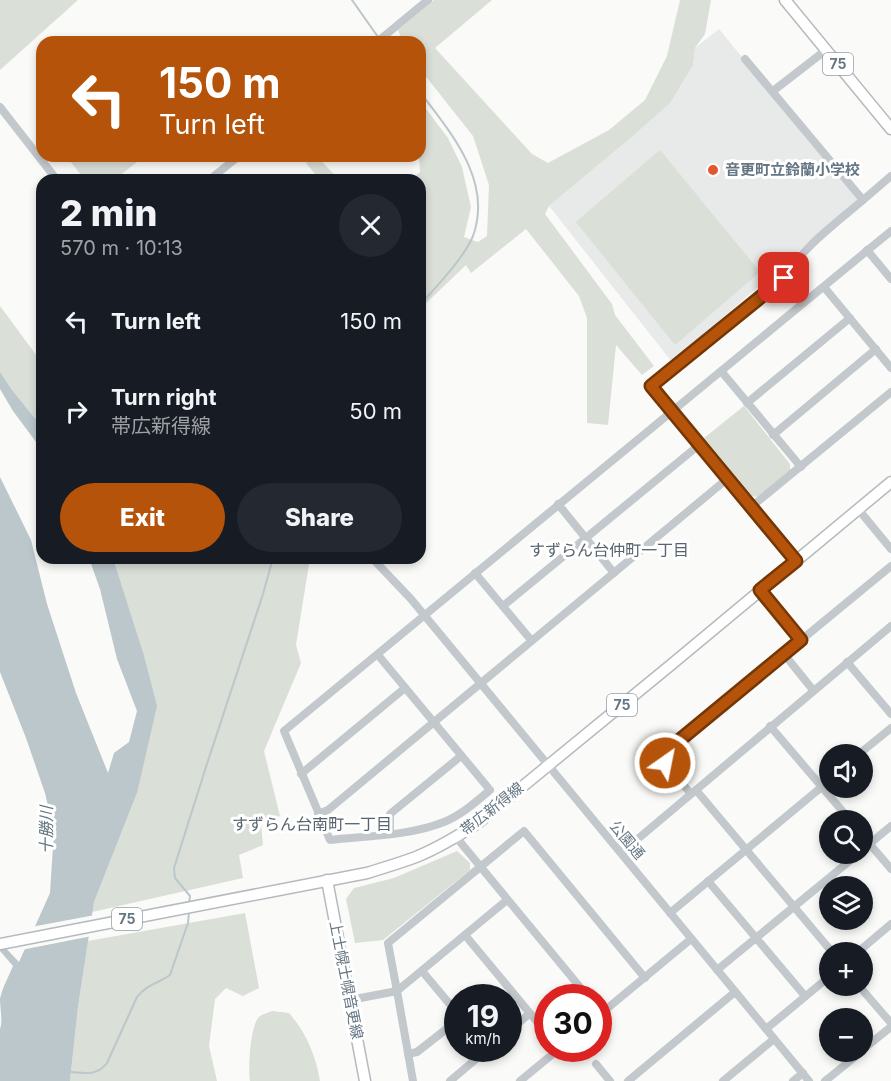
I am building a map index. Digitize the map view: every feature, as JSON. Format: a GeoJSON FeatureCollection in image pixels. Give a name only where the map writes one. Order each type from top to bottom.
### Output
{"type":"FeatureCollection","features":[{"type":"Feature","properties":{"kind":"main road","name":"75"},"geometry":{"type":"LineString","coordinates":[[785,0],[891,129]]}},
{"type":"Feature","properties":{"kind":"main road","name":"帯広新得線"},"geometry":{"type":"LineString","coordinates":[[0,944],[367,873],[414,858],[456,837],[478,823],[891,482]]}},
{"type":"Feature","properties":{"kind":"main road","name":"上士幌士幌音更線"},"geometry":{"type":"LineString","coordinates":[[327,880],[365,1081]]}},
{"type":"Feature","properties":{"kind":"street"},"geometry":{"type":"LineString","coordinates":[[384,36],[428,0]]}},
{"type":"Feature","properties":{"kind":"street"},"geometry":{"type":"LineString","coordinates":[[773,91],[826,50]]}},
{"type":"Feature","properties":{"kind":"street"},"geometry":{"type":"LineString","coordinates":[[745,59],[863,200]]}},
{"type":"Feature","properties":{"kind":"street"},"geometry":{"type":"LineString","coordinates":[[0,107],[36,153]]}},
{"type":"Feature","properties":{"kind":"street"},"geometry":{"type":"LineString","coordinates":[[43,162],[52,174]]}},
{"type":"Feature","properties":{"kind":"street"},"geometry":{"type":"LineString","coordinates":[[216,174],[231,162]]}},
{"type":"Feature","properties":{"kind":"street"},"geometry":{"type":"LineString","coordinates":[[796,561],[651,386],[784,278],[793,263],[891,176]]}},
{"type":"Feature","properties":{"kind":"street"},"geometry":{"type":"LineString","coordinates":[[378,655],[490,790],[444,822],[414,831],[330,840],[284,731],[891,231]]}},
{"type":"Feature","properties":{"kind":"street"},"geometry":{"type":"LineString","coordinates":[[867,250],[891,279]]}},
{"type":"Feature","properties":{"kind":"street"},"geometry":{"type":"LineString","coordinates":[[824,287],[891,368]]}},
{"type":"Feature","properties":{"kind":"street"},"geometry":{"type":"LineString","coordinates":[[747,403],[850,318]]}},
{"type":"Feature","properties":{"kind":"street"},"geometry":{"type":"LineString","coordinates":[[773,435],[876,349]]}},
{"type":"Feature","properties":{"kind":"street"},"geometry":{"type":"LineString","coordinates":[[721,371],[801,467]]}},
{"type":"Feature","properties":{"kind":"street"},"geometry":{"type":"LineString","coordinates":[[751,507],[891,392]]}},
{"type":"Feature","properties":{"kind":"street"},"geometry":{"type":"LineString","coordinates":[[503,606],[699,445]]}},
{"type":"Feature","properties":{"kind":"street"},"geometry":{"type":"LineString","coordinates":[[318,814],[328,810],[727,479]]}},
{"type":"Feature","properties":{"kind":"street"},"geometry":{"type":"LineString","coordinates":[[558,504],[614,573]]}},
{"type":"Feature","properties":{"kind":"street"},"geometry":{"type":"LineString","coordinates":[[858,509],[891,549]]}},
{"type":"Feature","properties":{"kind":"street","name":"公園通"},"geometry":{"type":"LineString","coordinates":[[378,564],[425,615],[809,1081]]}},
{"type":"Feature","properties":{"kind":"street"},"geometry":{"type":"LineString","coordinates":[[824,942],[747,850],[665,763],[665,755],[670,748],[891,566]]}},
{"type":"Feature","properties":{"kind":"street"},"geometry":{"type":"LineString","coordinates":[[475,573],[531,640]]}},
{"type":"Feature","properties":{"kind":"street"},"geometry":{"type":"LineString","coordinates":[[760,590],[801,640]]}},
{"type":"Feature","properties":{"kind":"street"},"geometry":{"type":"LineString","coordinates":[[621,853],[891,626]]}},
{"type":"Feature","properties":{"kind":"street"},"geometry":{"type":"LineString","coordinates":[[784,654],[813,690]]}},
{"type":"Feature","properties":{"kind":"street"},"geometry":{"type":"LineString","coordinates":[[848,662],[891,714]]}},
{"type":"Feature","properties":{"kind":"street"},"geometry":{"type":"LineString","coordinates":[[301,774],[405,688]]}},
{"type":"Feature","properties":{"kind":"street"},"geometry":{"type":"LineString","coordinates":[[770,726],[819,784]]}},
{"type":"Feature","properties":{"kind":"street"},"geometry":{"type":"LineString","coordinates":[[871,744],[891,728]]}},
{"type":"Feature","properties":{"kind":"street"},"geometry":{"type":"LineString","coordinates":[[390,833],[390,814],[461,756]]}},
{"type":"Feature","properties":{"kind":"street"},"geometry":{"type":"LineString","coordinates":[[670,913],[819,788]]}},
{"type":"Feature","properties":{"kind":"street"},"geometry":{"type":"LineString","coordinates":[[831,798],[841,810]]}},
{"type":"Feature","properties":{"kind":"street"},"geometry":{"type":"LineString","coordinates":[[873,841],[891,826]]}},
{"type":"Feature","properties":{"kind":"street"},"geometry":{"type":"LineString","coordinates":[[413,1081],[388,944],[524,831],[645,978]]}},
{"type":"Feature","properties":{"kind":"street"},"geometry":{"type":"LineString","coordinates":[[456,837],[577,984]]}},
{"type":"Feature","properties":{"kind":"street"},"geometry":{"type":"LineString","coordinates":[[873,853],[891,869]]}},
{"type":"Feature","properties":{"kind":"street"},"geometry":{"type":"LineString","coordinates":[[717,970],[846,864]]}},
{"type":"Feature","properties":{"kind":"street"},"geometry":{"type":"LineString","coordinates":[[708,881],[805,996]]}},
{"type":"Feature","properties":{"kind":"street"},"geometry":{"type":"LineString","coordinates":[[351,1000],[398,991],[507,900]]}},
{"type":"Feature","properties":{"kind":"street"},"geometry":{"type":"LineString","coordinates":[[870,942],[891,924]]}},
{"type":"Feature","properties":{"kind":"street"},"geometry":{"type":"LineString","coordinates":[[465,935],[534,1019]]}},
{"type":"Feature","properties":{"kind":"street"},"geometry":{"type":"LineString","coordinates":[[612,1004],[691,939]]}},
{"type":"Feature","properties":{"kind":"street"},"geometry":{"type":"LineString","coordinates":[[422,970],[444,997]]}},
{"type":"Feature","properties":{"kind":"street"},"geometry":{"type":"LineString","coordinates":[[766,1029],[819,985]]}},
{"type":"Feature","properties":{"kind":"street"},"geometry":{"type":"LineString","coordinates":[[628,1081],[735,992]]}},
{"type":"Feature","properties":{"kind":"street"},"geometry":{"type":"LineString","coordinates":[[867,996],[891,1025],[873,1041]]}},
{"type":"Feature","properties":{"kind":"street"},"geometry":{"type":"LineString","coordinates":[[522,1021],[530,1014]]}},
{"type":"Feature","properties":{"kind":"street"},"geometry":{"type":"LineString","coordinates":[[408,1054],[417,1052],[444,1031]]}},
{"type":"Feature","properties":{"kind":"street"},"geometry":{"type":"LineString","coordinates":[[723,1081],[774,1039]]}},
{"type":"Feature","properties":{"kind":"street"},"geometry":{"type":"LineString","coordinates":[[450,1081],[472,1062]]}},
{"type":"Feature","properties":{"kind":"street"},"geometry":{"type":"LineString","coordinates":[[520,1081],[543,1062]]}},
{"type":"Feature","properties":{"kind":"street"},"geometry":{"type":"LineString","coordinates":[[825,1081],[848,1062]]}},
{"type":"Feature","properties":{"kind":"street"},"geometry":{"type":"LineString","coordinates":[[596,1064],[610,1081]]}},
{"type":"Feature","properties":{"kind":"street"},"geometry":{"type":"LineString","coordinates":[[530,1073],[537,1081]]}},
{"type":"Feature","properties":{"kind":"street"},"geometry":{"type":"LineString","coordinates":[[793,1081],[803,1073]]}},
{"type":"Feature","properties":{"kind":"shaded area"},"geometry":{"type":"Polygon","coordinates":[[[0,0],[78,0],[36,36],[0,70],[0,0]]]}},
{"type":"Feature","properties":{"kind":"shaded area"},"geometry":{"type":"Polygon","coordinates":[[[434,0],[492,0],[435,48],[532,154],[548,163],[609,130],[645,100],[667,56],[680,0],[711,0],[705,34],[695,48],[693,65],[670,103],[549,206],[545,214],[612,304],[615,315],[654,366],[642,375],[616,345],[608,425],[587,423],[587,318],[579,296],[526,229],[471,273],[466,265],[426,303],[426,174],[418,174],[420,172],[419,162],[426,162],[426,109],[448,138],[462,167],[471,207],[464,237],[478,242],[487,236],[489,185],[473,136],[426,77],[426,36],[400,36],[398,30],[434,0]]]}},
{"type":"Feature","properties":{"kind":"shaded area","name":"音更町立鈴蘭小学校"},"geometry":{"type":"Polygon","coordinates":[[[719,29],[858,199],[672,362],[549,206],[627,141],[693,65],[695,48],[719,29]]]}},
{"type":"Feature","properties":{"kind":"shaded area"},"geometry":{"type":"Polygon","coordinates":[[[660,150],[760,272],[675,345],[576,222],[660,150]]]}},
{"type":"Feature","properties":{"kind":"shaded area"},"geometry":{"type":"Polygon","coordinates":[[[71,162],[137,162],[122,174],[80,174],[71,162]]]}},
{"type":"Feature","properties":{"kind":"shaded area"},"geometry":{"type":"Polygon","coordinates":[[[322,162],[334,174],[315,174],[306,163],[322,162]]]}},
{"type":"Feature","properties":{"kind":"shaded area"},"geometry":{"type":"Polygon","coordinates":[[[0,306],[36,355],[36,420],[0,372],[0,306]]]}},
{"type":"Feature","properties":{"kind":"shaded area"},"geometry":{"type":"Polygon","coordinates":[[[0,372],[36,420],[36,442],[13,411],[0,389],[0,372]]]}},
{"type":"Feature","properties":{"kind":"shaded area"},"geometry":{"type":"Polygon","coordinates":[[[744,406],[790,464],[790,470],[757,497],[752,496],[704,438],[744,406]]]}},
{"type":"Feature","properties":{"kind":"shaded area"},"geometry":{"type":"Polygon","coordinates":[[[0,477],[31,540],[47,604],[76,693],[108,773],[114,753],[129,742],[137,711],[117,659],[100,589],[91,564],[115,564],[143,652],[157,706],[137,793],[94,902],[78,1007],[70,1081],[0,1081],[0,999],[13,966],[0,951],[0,942],[19,962],[50,893],[54,831],[45,793],[0,672],[0,477]]]}},
{"type":"Feature","properties":{"kind":"shaded area"},"geometry":{"type":"Polygon","coordinates":[[[115,564],[309,564],[296,645],[301,663],[264,751],[280,816],[261,824],[263,845],[239,855],[243,878],[92,912],[137,793],[143,652],[115,564]]]}},
{"type":"Feature","properties":{"kind":"shaded area"},"geometry":{"type":"Polygon","coordinates":[[[457,851],[470,863],[470,870],[383,940],[355,943],[346,899],[354,888],[394,878],[457,851]]]}},
{"type":"Feature","properties":{"kind":"shaded area"},"geometry":{"type":"Polygon","coordinates":[[[245,913],[259,988],[243,996],[226,988],[215,999],[209,1046],[217,1081],[70,1081],[88,941],[245,913]]]}},
{"type":"Feature","properties":{"kind":"shaded area"},"geometry":{"type":"Polygon","coordinates":[[[272,1011],[289,1013],[300,1028],[313,1054],[320,1081],[250,1081],[249,1067],[256,1022],[263,1014],[272,1011]]]}},
{"type":"Feature","properties":{"kind":"pier"},"geometry":{"type":"Polygon","coordinates":[[[95,915],[92,936],[21,950],[31,927],[95,915]]]}},
{"type":"Feature","properties":{"kind":"waterway"},"geometry":{"type":"LineString","coordinates":[[352,0],[377,36]]}},
{"type":"Feature","properties":{"kind":"waterway"},"geometry":{"type":"LineString","coordinates":[[426,100],[456,141],[466,159],[478,196],[478,216],[469,245],[426,298]]}},
{"type":"Feature","properties":{"kind":"waterway"},"geometry":{"type":"LineString","coordinates":[[189,904],[190,896],[175,878],[174,868],[271,564]]}},
{"type":"Feature","properties":{"kind":"waterway"},"geometry":{"type":"LineString","coordinates":[[71,1072],[95,1072],[107,1063],[137,997],[148,987],[170,975],[188,923],[189,912]]}},
{"type":"Feature","properties":{"kind":"place","name":"音更町立鈴蘭小学校"},"geometry":{"type":"Point","coordinates":[713,170]}},
{"type":"Feature","properties":{"kind":"district","name":"すずらん台仲町一丁目"},"geometry":{"type":"Point","coordinates":[609,550]}},
{"type":"Feature","properties":{"kind":"district","name":"すずらん台南町一丁目"},"geometry":{"type":"Point","coordinates":[312,824]}},
{"type":"Feature","properties":{"kind":"route"},"geometry":{"type":"LineString","coordinates":[[665,763],[665,755],[670,748],[801,640],[760,590],[796,561],[651,386],[784,278]]}},
{"type":"Feature","properties":{"kind":"water label","name":"十勝川"},"geometry":{"type":"Point","coordinates":[46,830]}}]}
